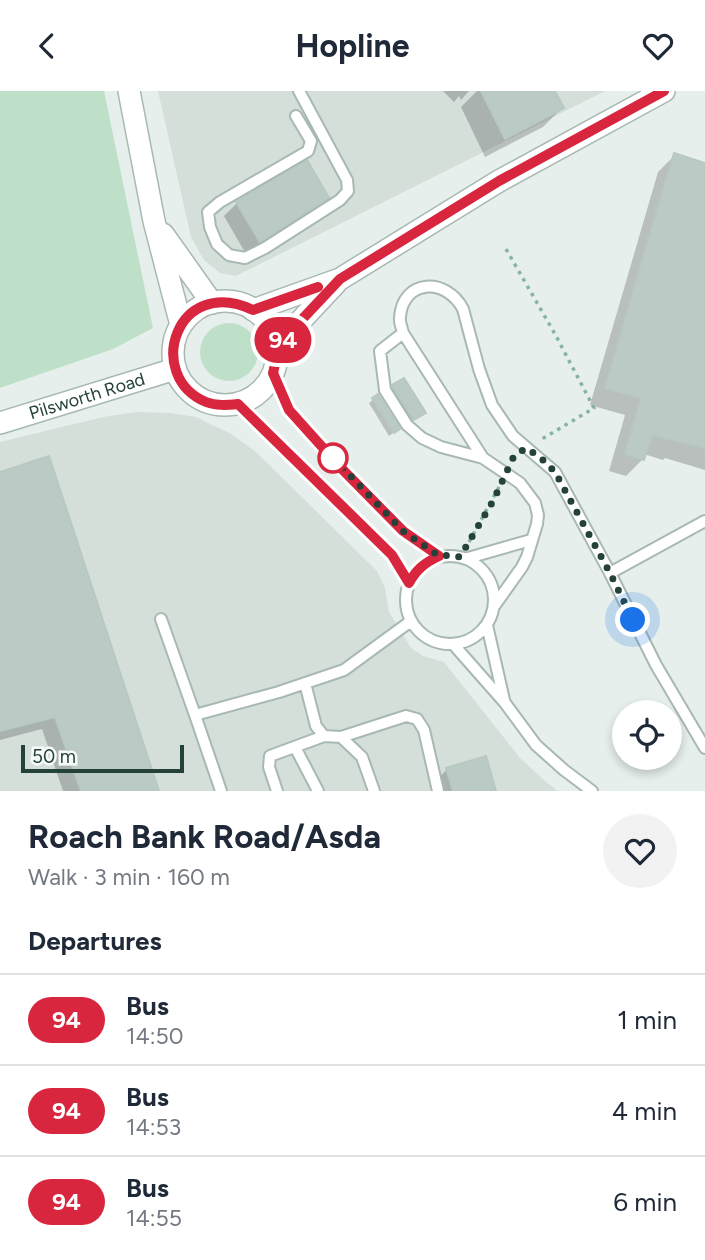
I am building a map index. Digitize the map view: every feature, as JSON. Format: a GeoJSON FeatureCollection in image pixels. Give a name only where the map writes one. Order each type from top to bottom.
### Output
{"type":"FeatureCollection","features":[{"type":"Feature","properties":{"kind":"street"},"geometry":{"type":"LineString","coordinates":[[129,91],[154,221],[181,325]]}},
{"type":"Feature","properties":{"kind":"street"},"geometry":{"type":"LineString","coordinates":[[253,310],[340,279],[499,181],[664,91]]}},
{"type":"Feature","properties":{"kind":"street"},"geometry":{"type":"LineString","coordinates":[[154,221],[212,303]]}},
{"type":"Feature","properties":{"kind":"street"},"geometry":{"type":"LineString","coordinates":[[276,347],[340,279]]}},
{"type":"Feature","properties":{"kind":"street"},"geometry":{"type":"LineString","coordinates":[[226,301],[253,310],[268,326],[276,347],[273,373],[265,387],[238,404],[207,402],[193,394],[182,383],[175,369],[175,338],[181,325],[200,307],[212,303],[226,301]]}},
{"type":"Feature","properties":{"kind":"street","name":"Pilsworth Road"},"geometry":{"type":"LineString","coordinates":[[0,423],[175,369]]}},
{"type":"Feature","properties":{"kind":"lane"},"geometry":{"type":"LineString","coordinates":[[296,115],[311,141],[308,151],[220,202],[208,212],[210,227],[217,244],[229,255],[245,258],[265,248],[340,200],[348,191],[348,180],[299,91]]}},
{"type":"Feature","properties":{"kind":"lane"},"geometry":{"type":"LineString","coordinates":[[483,458],[403,333],[399,319],[402,308],[414,291],[436,286],[458,299],[492,405],[513,436],[555,472],[656,665],[705,748]]}},
{"type":"Feature","properties":{"kind":"lane"},"geometry":{"type":"LineString","coordinates":[[403,333],[380,351],[385,390],[407,425],[441,447],[483,458],[520,483],[535,503],[538,515],[522,567],[495,605],[487,625],[478,634],[467,641],[441,643],[419,631],[411,621],[406,596],[409,583],[415,571],[439,556],[453,555],[480,566],[489,577],[495,605]]}},
{"type":"Feature","properties":{"kind":"lane"},"geometry":{"type":"LineString","coordinates":[[273,373],[289,410],[403,531],[439,556]]}},
{"type":"Feature","properties":{"kind":"lane"},"geometry":{"type":"LineString","coordinates":[[238,404],[392,555],[409,583]]}},
{"type":"Feature","properties":{"kind":"lane"},"geometry":{"type":"LineString","coordinates":[[610,573],[705,521]]}},
{"type":"Feature","properties":{"kind":"lane"},"geometry":{"type":"LineString","coordinates":[[464,558],[531,540]]}},
{"type":"Feature","properties":{"kind":"lane"},"geometry":{"type":"LineString","coordinates":[[161,619],[221,791]]}},
{"type":"Feature","properties":{"kind":"lane"},"geometry":{"type":"LineString","coordinates":[[195,715],[279,692],[344,670],[411,621]]}},
{"type":"Feature","properties":{"kind":"lane"},"geometry":{"type":"LineString","coordinates":[[487,625],[505,703]]}},
{"type":"Feature","properties":{"kind":"lane"},"geometry":{"type":"LineString","coordinates":[[453,644],[505,703],[536,745],[586,789]]}},
{"type":"Feature","properties":{"kind":"lane"},"geometry":{"type":"LineString","coordinates":[[306,683],[316,726],[324,736]]}},
{"type":"Feature","properties":{"kind":"lane"},"geometry":{"type":"LineString","coordinates":[[277,791],[269,767],[270,756],[324,736],[341,737],[405,716],[417,719],[424,730],[438,791]]}},
{"type":"Feature","properties":{"kind":"lane"},"geometry":{"type":"LineString","coordinates":[[341,737],[362,757],[374,791]]}},
{"type":"Feature","properties":{"kind":"lane"},"geometry":{"type":"LineString","coordinates":[[295,747],[318,791]]}},
{"type":"Feature","properties":{"kind":"path"},"geometry":{"type":"LineString","coordinates":[[506,249],[594,408],[526,448]]}},
{"type":"Feature","properties":{"kind":"path"},"geometry":{"type":"LineString","coordinates":[[464,558],[505,474]]}},
{"type":"Feature","properties":{"kind":"shaded area"},"geometry":{"type":"Polygon","coordinates":[[[158,91],[605,91],[236,276],[220,273],[204,260],[191,237],[158,91]]]}},
{"type":"Feature","properties":{"kind":"shaded area"},"geometry":{"type":"Polygon","coordinates":[[[137,412],[196,417],[231,434],[256,452],[377,571],[385,588],[389,612],[411,648],[423,656],[444,662],[520,758],[558,791],[0,791],[0,442],[103,417],[137,412]]]}},
{"type":"Feature","properties":{"kind":"green space"},"geometry":{"type":"Polygon","coordinates":[[[0,91],[104,91],[153,328],[113,349],[0,388],[0,91]]]}},
{"type":"Feature","properties":{"kind":"green space"},"geometry":{"type":"Polygon","coordinates":[[[229,323],[250,331],[258,352],[250,373],[229,381],[208,373],[200,352],[208,331],[229,323]]]}},
{"type":"Feature","properties":{"kind":"building"},"geometry":{"type":"Polygon","coordinates":[[[481,91],[555,91],[564,108],[505,139],[481,91]]]}},
{"type":"Feature","properties":{"kind":"building"},"geometry":{"type":"Polygon","coordinates":[[[674,153],[705,163],[705,448],[652,435],[644,460],[625,454],[641,398],[605,388],[674,153]]]}},
{"type":"Feature","properties":{"kind":"building"},"geometry":{"type":"Polygon","coordinates":[[[307,160],[329,198],[260,242],[236,202],[307,160]]]}},
{"type":"Feature","properties":{"kind":"building"},"geometry":{"type":"Polygon","coordinates":[[[404,378],[426,413],[414,420],[392,385],[404,378]]]}},
{"type":"Feature","properties":{"kind":"building"},"geometry":{"type":"Polygon","coordinates":[[[378,394],[400,429],[394,433],[372,398],[378,394]]]}},
{"type":"Feature","properties":{"kind":"building"},"geometry":{"type":"Polygon","coordinates":[[[49,456],[159,791],[81,791],[55,717],[0,731],[0,472],[49,456]]]}},
{"type":"Feature","properties":{"kind":"building"},"geometry":{"type":"Polygon","coordinates":[[[486,756],[496,791],[453,791],[446,768],[486,756]]]}},
{"type":"Feature","properties":{"kind":"bus line","name":"94"},"geometry":{"type":"LineString","coordinates":[[318,287],[253,310],[226,301],[200,307],[189,315],[175,338],[175,369],[182,383],[193,394],[207,402],[238,404],[392,555],[409,583],[415,571],[439,556],[403,531],[289,410],[273,373],[276,347],[340,279],[499,181],[664,91]]}},
{"type":"Feature","properties":{"kind":"route"},"geometry":{"type":"LineString","coordinates":[[333,458],[325,449],[403,531],[439,556],[460,557],[493,501],[514,456],[526,448],[555,472],[633,620]]}}]}
